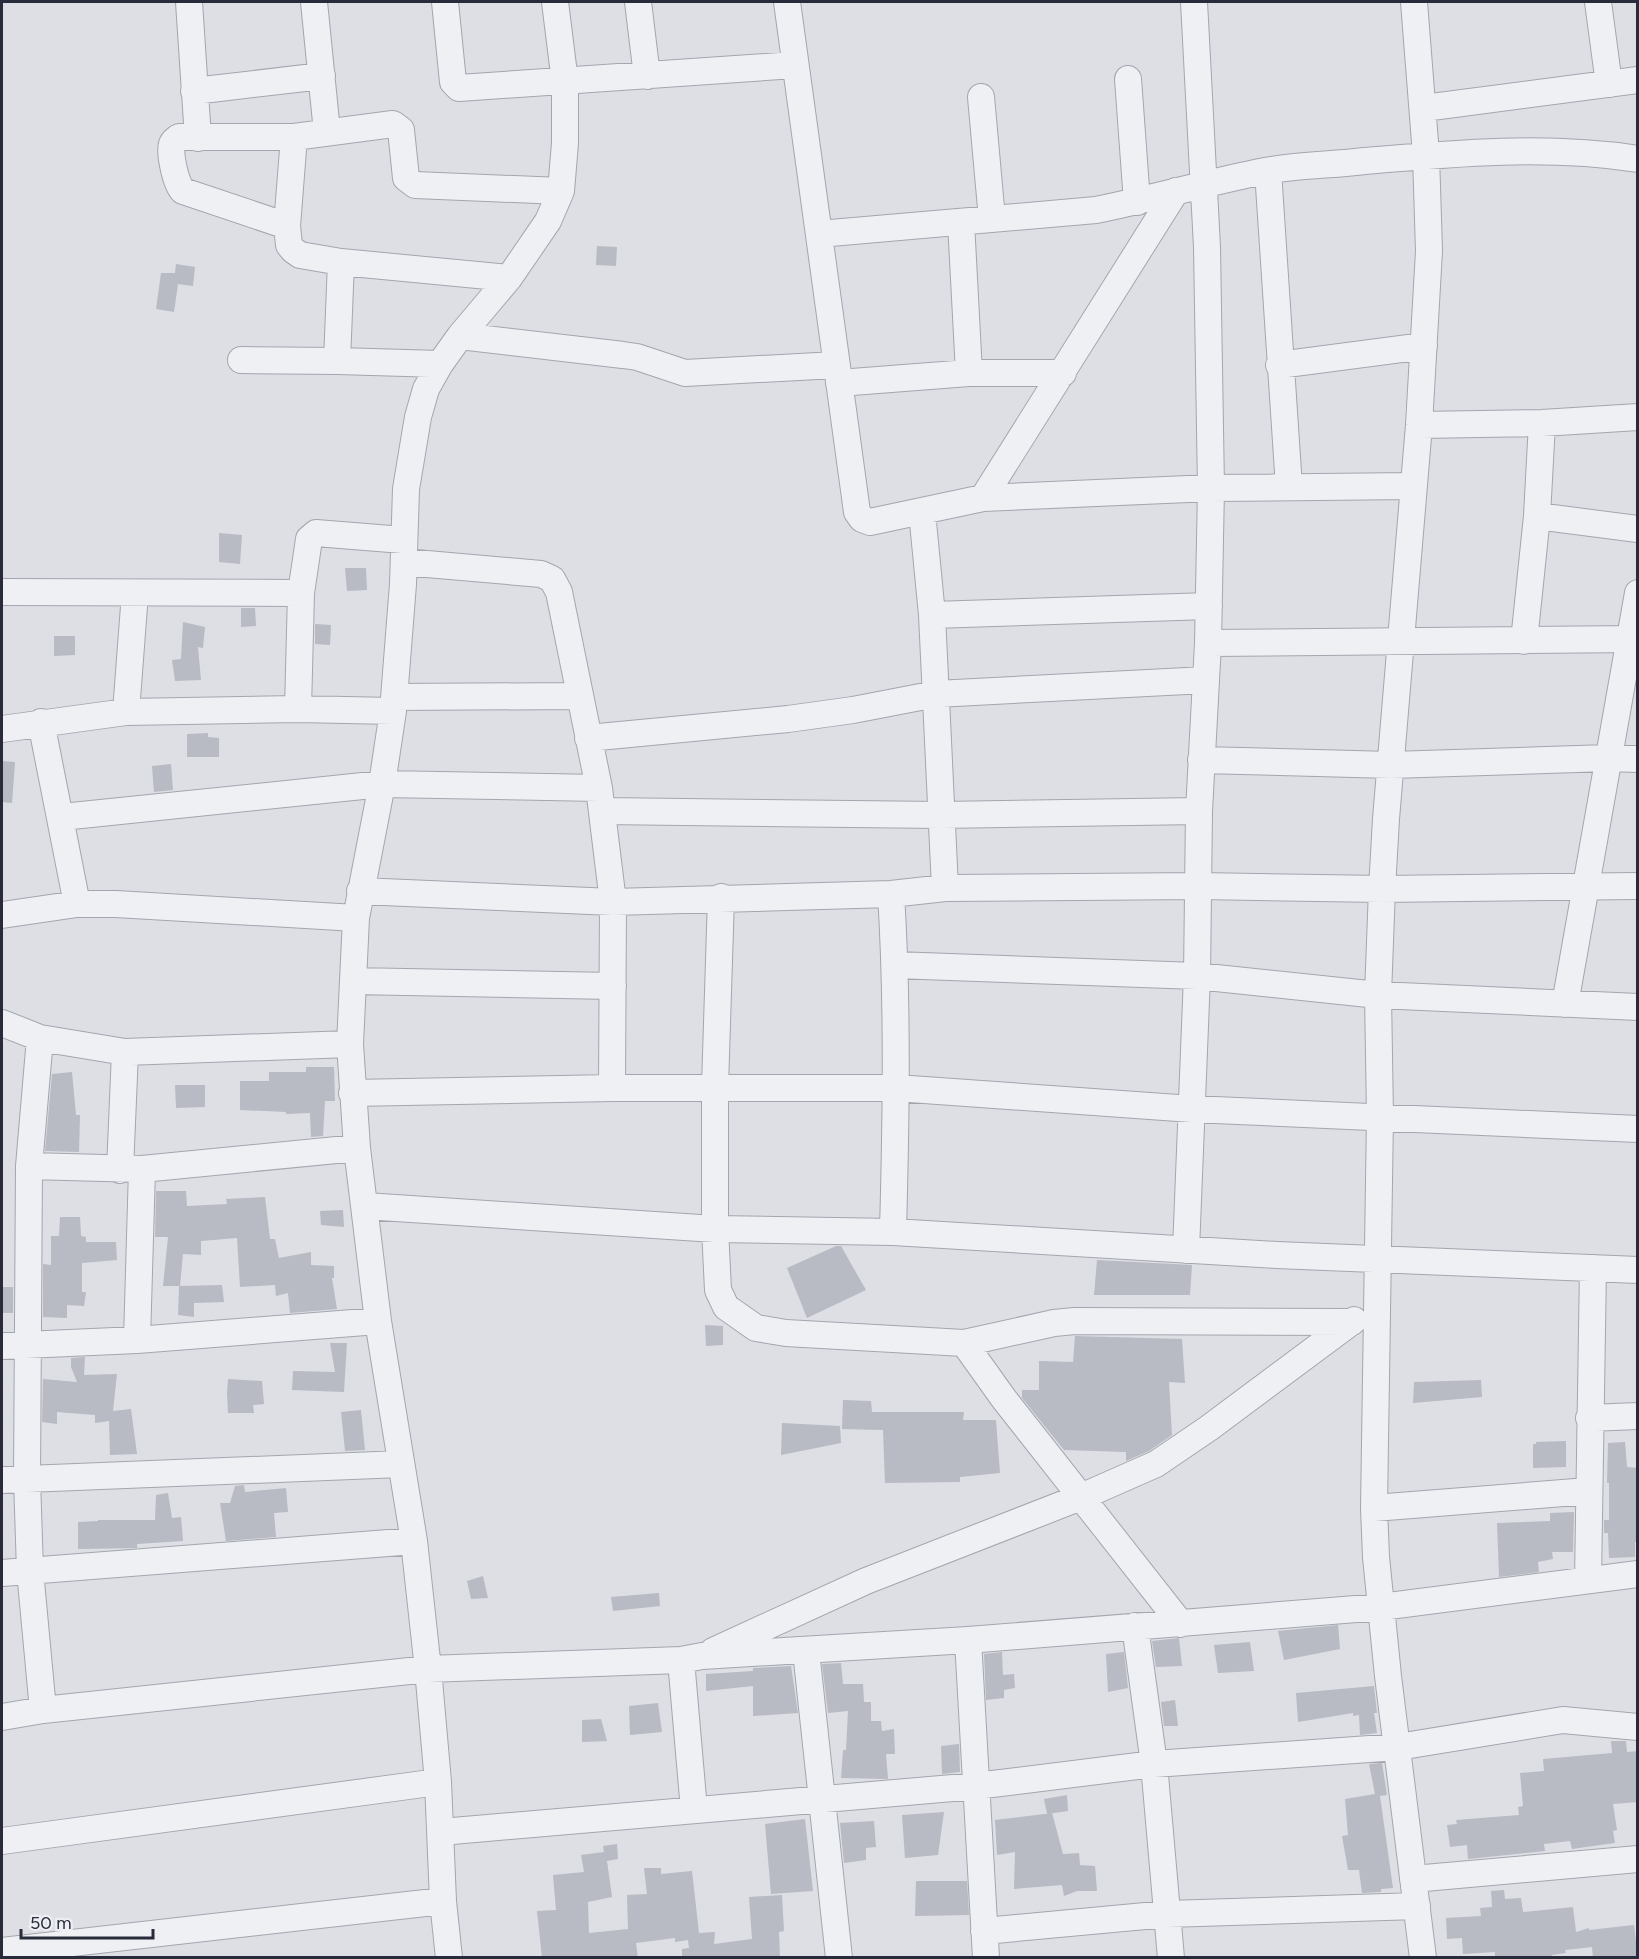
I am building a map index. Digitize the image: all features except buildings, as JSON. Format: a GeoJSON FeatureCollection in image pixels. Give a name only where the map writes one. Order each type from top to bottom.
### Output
{"type":"FeatureCollection","features":[{"type":"Feature","properties":{"kind":"street"},"geometry":{"type":"LineString","coordinates":[[189,2],[198,138]]}},
{"type":"Feature","properties":{"kind":"street"},"geometry":{"type":"LineString","coordinates":[[314,2],[327,132]]}},
{"type":"Feature","properties":{"kind":"street"},"geometry":{"type":"LineString","coordinates":[[445,2],[455,86],[459,88],[795,65]]}},
{"type":"Feature","properties":{"kind":"street"},"geometry":{"type":"LineString","coordinates":[[449,1958],[443,1901],[438,1782],[414,1541],[378,1321],[352,1093],[350,1044],[356,918],[382,784],[394,704],[406,489],[418,417],[426,389],[440,364],[508,278],[548,221],[561,191],[565,143],[565,82],[555,2]]}},
{"type":"Feature","properties":{"kind":"street"},"geometry":{"type":"LineString","coordinates":[[638,2],[647,76]]}},
{"type":"Feature","properties":{"kind":"street"},"geometry":{"type":"LineString","coordinates":[[787,2],[857,512],[862,519],[870,522],[983,498],[1211,488],[1413,486]]}},
{"type":"Feature","properties":{"kind":"street"},"geometry":{"type":"LineString","coordinates":[[1186,1250],[1197,976],[1199,811],[1208,643],[1211,488],[1205,183],[1194,2]]}},
{"type":"Feature","properties":{"kind":"street"},"geometry":{"type":"LineString","coordinates":[[1414,2],[1424,108],[1429,251],[1419,425],[1382,889],[1378,995],[1379,1258],[1374,1508],[1388,1676],[1423,1958]]}},
{"type":"Feature","properties":{"kind":"street"},"geometry":{"type":"LineString","coordinates":[[1598,2],[1609,84]]}},
{"type":"Feature","properties":{"kind":"street"},"geometry":{"type":"LineString","coordinates":[[194,91],[322,76]]}},
{"type":"Feature","properties":{"kind":"street"},"geometry":{"type":"LineString","coordinates":[[1128,79],[1137,201]]}},
{"type":"Feature","properties":{"kind":"street"},"geometry":{"type":"LineString","coordinates":[[1424,108],[1638,81]]}},
{"type":"Feature","properties":{"kind":"street"},"geometry":{"type":"LineString","coordinates":[[981,97],[992,219]]}},
{"type":"Feature","properties":{"kind":"street"},"geometry":{"type":"LineString","coordinates":[[286,226],[193,195],[179,188],[171,147],[173,141],[178,137],[294,137],[393,124],[401,130],[406,178],[415,185],[561,191]]}},
{"type":"Feature","properties":{"kind":"street"},"geometry":{"type":"LineString","coordinates":[[294,137],[286,226],[290,245],[300,255],[342,262],[508,278]]}},
{"type":"Feature","properties":{"kind":"street"},"geometry":{"type":"LineString","coordinates":[[819,234],[1096,210],[1205,183],[1268,171],[1426,155],[1559,151],[1638,159]]}},
{"type":"Feature","properties":{"kind":"street"},"geometry":{"type":"LineString","coordinates":[[1268,171],[1288,487]]}},
{"type":"Feature","properties":{"kind":"street"},"geometry":{"type":"LineString","coordinates":[[983,498],[1176,191]]}},
{"type":"Feature","properties":{"kind":"street"},"geometry":{"type":"LineString","coordinates":[[961,222],[969,373]]}},
{"type":"Feature","properties":{"kind":"street"},"geometry":{"type":"LineString","coordinates":[[337,360],[342,262]]}},
{"type":"Feature","properties":{"kind":"street"},"geometry":{"type":"LineString","coordinates":[[460,336],[637,357],[685,373],[1063,373]]}},
{"type":"Feature","properties":{"kind":"street"},"geometry":{"type":"LineString","coordinates":[[1279,365],[1424,346]]}},
{"type":"Feature","properties":{"kind":"street"},"geometry":{"type":"LineString","coordinates":[[241,360],[337,360],[440,364]]}},
{"type":"Feature","properties":{"kind":"street"},"geometry":{"type":"LineString","coordinates":[[1419,425],[1542,423],[1638,417]]}},
{"type":"Feature","properties":{"kind":"street"},"geometry":{"type":"LineString","coordinates":[[1524,641],[1537,516],[1542,423]]}},
{"type":"Feature","properties":{"kind":"street"},"geometry":{"type":"LineString","coordinates":[[922,512],[932,615],[945,888]]}},
{"type":"Feature","properties":{"kind":"street"},"geometry":{"type":"LineString","coordinates":[[1537,516],[1638,529]]}},
{"type":"Feature","properties":{"kind":"street"},"geometry":{"type":"LineString","coordinates":[[298,709],[301,593],[309,539],[316,533],[404,542],[541,574],[552,579],[559,592],[601,799],[613,902],[612,1088]]}},
{"type":"Feature","properties":{"kind":"street"},"geometry":{"type":"LineString","coordinates":[[2,592],[301,593]]}},
{"type":"Feature","properties":{"kind":"street"},"geometry":{"type":"LineString","coordinates":[[126,712],[135,593]]}},
{"type":"Feature","properties":{"kind":"street"},"geometry":{"type":"LineString","coordinates":[[1565,1004],[1608,758],[1633,639],[1638,593]]}},
{"type":"Feature","properties":{"kind":"street"},"geometry":{"type":"LineString","coordinates":[[932,615],[1209,606]]}},
{"type":"Feature","properties":{"kind":"street"},"geometry":{"type":"LineString","coordinates":[[1208,643],[1633,639]]}},
{"type":"Feature","properties":{"kind":"street"},"geometry":{"type":"LineString","coordinates":[[588,738],[788,719],[853,710],[936,694],[1206,680]]}},
{"type":"Feature","properties":{"kind":"street"},"geometry":{"type":"LineString","coordinates":[[2,729],[126,712],[298,709],[579,696]]}},
{"type":"Feature","properties":{"kind":"street"},"geometry":{"type":"LineString","coordinates":[[41,722],[78,904]]}},
{"type":"Feature","properties":{"kind":"street"},"geometry":{"type":"LineString","coordinates":[[1202,760],[1391,765],[1638,759]]}},
{"type":"Feature","properties":{"kind":"street"},"geometry":{"type":"LineString","coordinates":[[62,817],[382,784],[601,799],[941,815],[1199,811]]}},
{"type":"Feature","properties":{"kind":"street"},"geometry":{"type":"LineString","coordinates":[[360,891],[613,902],[721,897],[891,894],[945,888],[1198,886],[1382,889],[1638,886]]}},
{"type":"Feature","properties":{"kind":"street"},"geometry":{"type":"LineString","coordinates":[[891,894],[895,964],[896,1089],[893,1232]]}},
{"type":"Feature","properties":{"kind":"street"},"geometry":{"type":"LineString","coordinates":[[721,897],[715,1087],[715,1229],[718,1290],[726,1307],[756,1328],[786,1333],[964,1343],[1053,1323],[1352,1322]]}},
{"type":"Feature","properties":{"kind":"street"},"geometry":{"type":"LineString","coordinates":[[2,915],[78,904],[116,904],[356,918]]}},
{"type":"Feature","properties":{"kind":"street"},"geometry":{"type":"LineString","coordinates":[[895,964],[1197,976],[1378,995],[1638,1007]]}},
{"type":"Feature","properties":{"kind":"street"},"geometry":{"type":"LineString","coordinates":[[353,981],[613,986]]}},
{"type":"Feature","properties":{"kind":"street"},"geometry":{"type":"LineString","coordinates":[[2,1023],[40,1038],[125,1052],[350,1044]]}},
{"type":"Feature","properties":{"kind":"street"},"geometry":{"type":"LineString","coordinates":[[40,1038],[29,1166],[27,1479],[30,1571],[43,1710]]}},
{"type":"Feature","properties":{"kind":"street"},"geometry":{"type":"LineString","coordinates":[[125,1052],[137,1340]]}},
{"type":"Feature","properties":{"kind":"street"},"geometry":{"type":"LineString","coordinates":[[352,1093],[715,1087],[896,1089],[1192,1108],[1638,1129]]}},
{"type":"Feature","properties":{"kind":"street"},"geometry":{"type":"LineString","coordinates":[[29,1166],[131,1169],[357,1148]]}},
{"type":"Feature","properties":{"kind":"street"},"geometry":{"type":"LineString","coordinates":[[365,1206],[715,1229],[893,1232],[1186,1250],[1638,1270]]}},
{"type":"Feature","properties":{"kind":"street"},"geometry":{"type":"LineString","coordinates":[[1588,1580],[1593,1268]]}},
{"type":"Feature","properties":{"kind":"street"},"geometry":{"type":"LineString","coordinates":[[692,1658],[866,1581],[1081,1497],[1156,1464],[1209,1428],[1377,1304]]}},
{"type":"Feature","properties":{"kind":"street"},"geometry":{"type":"LineString","coordinates":[[2,1346],[137,1340],[378,1321]]}},
{"type":"Feature","properties":{"kind":"street"},"geometry":{"type":"LineString","coordinates":[[964,1343],[1004,1399],[1180,1624]]}},
{"type":"Feature","properties":{"kind":"street"},"geometry":{"type":"LineString","coordinates":[[1589,1418],[1638,1416]]}},
{"type":"Feature","properties":{"kind":"street"},"geometry":{"type":"LineString","coordinates":[[2,1480],[400,1464]]}},
{"type":"Feature","properties":{"kind":"street"},"geometry":{"type":"LineString","coordinates":[[1374,1508],[1588,1491]]}},
{"type":"Feature","properties":{"kind":"street"},"geometry":{"type":"LineString","coordinates":[[2,1573],[414,1541]]}},
{"type":"Feature","properties":{"kind":"street"},"geometry":{"type":"LineString","coordinates":[[2,1717],[43,1710],[428,1669],[692,1658],[1180,1624],[1381,1607],[1638,1574]]}},
{"type":"Feature","properties":{"kind":"street"},"geometry":{"type":"LineString","coordinates":[[1135,1626],[1154,1764],[1171,1958]]}},
{"type":"Feature","properties":{"kind":"street"},"geometry":{"type":"LineString","coordinates":[[968,1640],[986,1958]]}},
{"type":"Feature","properties":{"kind":"street"},"geometry":{"type":"LineString","coordinates":[[806,1651],[839,1958]]}},
{"type":"Feature","properties":{"kind":"street"},"geometry":{"type":"LineString","coordinates":[[692,1658],[694,1810]]}},
{"type":"Feature","properties":{"kind":"street"},"geometry":{"type":"LineString","coordinates":[[441,1832],[976,1786],[1154,1764],[1398,1747],[1563,1720],[1638,1727]]}},
{"type":"Feature","properties":{"kind":"street"},"geometry":{"type":"LineString","coordinates":[[2,1841],[438,1782]]}},
{"type":"Feature","properties":{"kind":"street"},"geometry":{"type":"LineString","coordinates":[[1413,1879],[1638,1858]]}},
{"type":"Feature","properties":{"kind":"street"},"geometry":{"type":"LineString","coordinates":[[2,1951],[443,1901]]}},
{"type":"Feature","properties":{"kind":"street"},"geometry":{"type":"LineString","coordinates":[[984,1931],[1167,1914],[1417,1906]]}}]}
